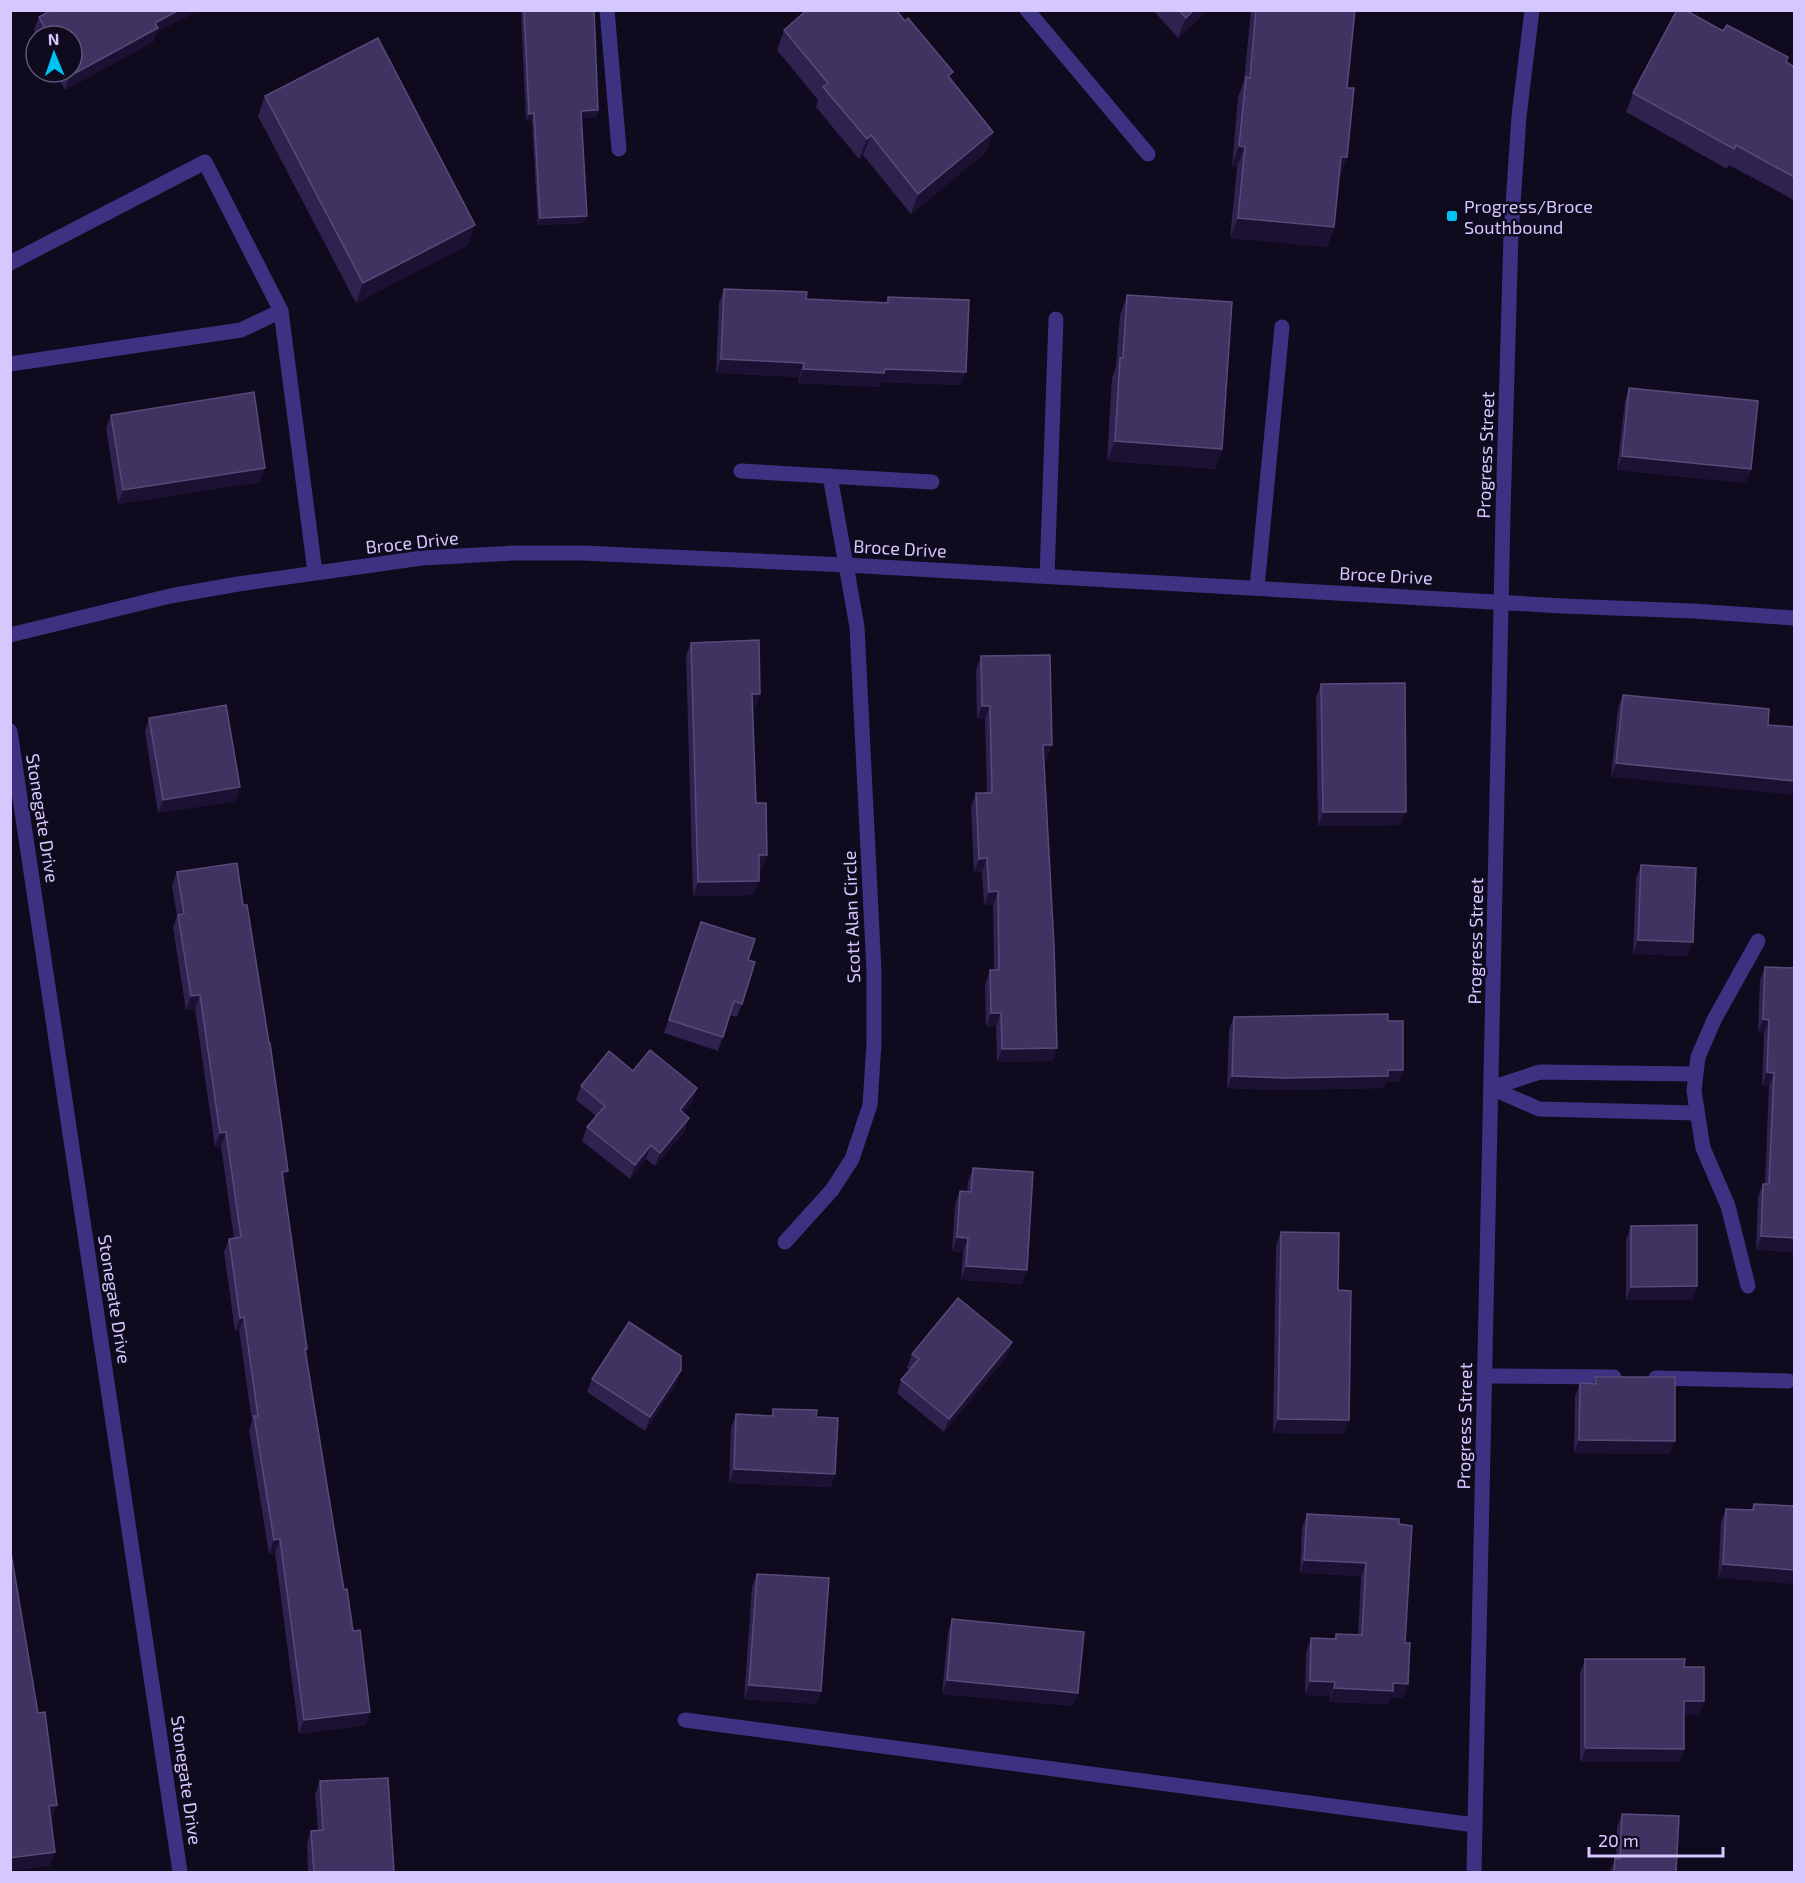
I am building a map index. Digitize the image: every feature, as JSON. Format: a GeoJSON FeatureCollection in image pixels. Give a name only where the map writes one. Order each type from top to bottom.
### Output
{"type":"FeatureCollection","features":[{"type":"Feature","properties":{"kind":"street"},"geometry":{"type":"LineString","coordinates":[[607,10],[619,149]]}},
{"type":"Feature","properties":{"kind":"street"},"geometry":{"type":"LineString","coordinates":[[1027,10],[1148,154]]}},
{"type":"Feature","properties":{"kind":"street","name":"Progress Street"},"geometry":{"type":"LineString","coordinates":[[1474,1872],[1511,234],[1519,116],[1532,10]]}},
{"type":"Feature","properties":{"kind":"street"},"geometry":{"type":"LineString","coordinates":[[10,262],[205,162],[281,311],[315,572]]}},
{"type":"Feature","properties":{"kind":"street"},"geometry":{"type":"LineString","coordinates":[[10,364],[241,330],[281,311]]}},
{"type":"Feature","properties":{"kind":"street"},"geometry":{"type":"LineString","coordinates":[[1047,576],[1056,319]]}},
{"type":"Feature","properties":{"kind":"street"},"geometry":{"type":"LineString","coordinates":[[1257,588],[1282,327]]}},
{"type":"Feature","properties":{"kind":"street"},"geometry":{"type":"LineString","coordinates":[[741,471],[932,482]]}},
{"type":"Feature","properties":{"kind":"street","name":"Scott Alan Circle"},"geometry":{"type":"LineString","coordinates":[[785,1242],[832,1190],[852,1159],[870,1105],[874,1043],[873,960],[857,627],[830,476]]}},
{"type":"Feature","properties":{"kind":"street","name":"Broce Drive"},"geometry":{"type":"LineString","coordinates":[[10,635],[170,596],[315,572],[422,558],[514,553],[583,553],[846,565],[1724,612],[1794,618]]}},
{"type":"Feature","properties":{"kind":"street","name":"Stonegate Drive"},"geometry":{"type":"LineString","coordinates":[[10,731],[180,1872]]}},
{"type":"Feature","properties":{"kind":"street"},"geometry":{"type":"LineString","coordinates":[[1748,1286],[1728,1206],[1703,1148],[1694,1091],[1698,1057],[1714,1020],[1758,941]]}},
{"type":"Feature","properties":{"kind":"street"},"geometry":{"type":"LineString","coordinates":[[1491,1088],[1540,1072],[1695,1074]]}},
{"type":"Feature","properties":{"kind":"street"},"geometry":{"type":"LineString","coordinates":[[1491,1088],[1539,1109],[1696,1113]]}},
{"type":"Feature","properties":{"kind":"street"},"geometry":{"type":"LineString","coordinates":[[1485,1376],[1788,1381]]}},
{"type":"Feature","properties":{"kind":"street"},"geometry":{"type":"LineString","coordinates":[[685,1720],[1475,1825]]}},
{"type":"Feature","properties":{"kind":"building"},"geometry":{"type":"Polygon","coordinates":[[[51,10],[179,10],[155,23],[158,28],[84,68],[84,24],[43,24],[39,17],[51,10]]]}},
{"type":"Feature","properties":{"kind":"building"},"geometry":{"type":"Polygon","coordinates":[[[524,10],[594,10],[598,110],[581,111],[587,216],[540,218],[534,113],[529,114],[524,10]]]}},
{"type":"Feature","properties":{"kind":"building"},"geometry":{"type":"Polygon","coordinates":[[[807,10],[896,10],[905,21],[908,18],[953,72],[948,76],[993,132],[918,194],[871,135],[867,139],[823,87],[828,83],[784,30],[807,10]]]}},
{"type":"Feature","properties":{"kind":"building"},"geometry":{"type":"Polygon","coordinates":[[[1179,10],[1194,10],[1186,18],[1179,10]]]}},
{"type":"Feature","properties":{"kind":"building"},"geometry":{"type":"Polygon","coordinates":[[[1256,10],[1355,10],[1347,88],[1354,88],[1347,157],[1341,157],[1334,227],[1238,218],[1245,147],[1239,146],[1246,77],[1250,78],[1256,10]]]}},
{"type":"Feature","properties":{"kind":"building"},"geometry":{"type":"Polygon","coordinates":[[[1677,10],[1685,10],[1723,31],[1727,25],[1788,57],[1786,62],[1794,67],[1794,177],[1736,145],[1734,149],[1633,93],[1677,10]]]}},
{"type":"Feature","properties":{"kind":"building"},"geometry":{"type":"Polygon","coordinates":[[[378,38],[475,225],[363,283],[265,96],[378,38]]]}},
{"type":"Feature","properties":{"kind":"building"},"geometry":{"type":"Polygon","coordinates":[[[724,289],[807,292],[806,299],[888,303],[888,297],[969,300],[966,372],[885,369],[884,373],[803,369],[804,363],[721,359],[724,289]]]}},
{"type":"Feature","properties":{"kind":"building"},"geometry":{"type":"Polygon","coordinates":[[[1127,295],[1232,302],[1222,449],[1115,441],[1120,358],[1123,358],[1127,295]]]}},
{"type":"Feature","properties":{"kind":"building"},"geometry":{"type":"Polygon","coordinates":[[[1629,388],[1758,401],[1751,469],[1622,456],[1629,388]]]}},
{"type":"Feature","properties":{"kind":"building"},"geometry":{"type":"Polygon","coordinates":[[[254,392],[265,468],[123,490],[111,415],[254,392]]]}},
{"type":"Feature","properties":{"kind":"building"},"geometry":{"type":"Polygon","coordinates":[[[759,640],[760,694],[752,694],[756,803],[766,803],[767,855],[759,855],[759,881],[698,882],[691,643],[759,640]]]}},
{"type":"Feature","properties":{"kind":"building"},"geometry":{"type":"Polygon","coordinates":[[[1050,655],[1052,745],[1043,745],[1054,944],[1057,1048],[1002,1049],[1001,1013],[991,1013],[990,970],[999,970],[998,891],[989,892],[987,858],[979,859],[976,793],[992,793],[990,706],[982,706],[981,656],[1050,655]]]}},
{"type":"Feature","properties":{"kind":"building"},"geometry":{"type":"Polygon","coordinates":[[[1405,683],[1406,812],[1323,812],[1321,684],[1405,683]]]}},
{"type":"Feature","properties":{"kind":"building"},"geometry":{"type":"Polygon","coordinates":[[[1623,695],[1769,709],[1768,725],[1794,727],[1794,781],[1616,763],[1623,695]]]}},
{"type":"Feature","properties":{"kind":"building"},"geometry":{"type":"Polygon","coordinates":[[[226,705],[240,787],[163,800],[149,718],[226,705]]]}},
{"type":"Feature","properties":{"kind":"building"},"geometry":{"type":"Polygon","coordinates":[[[237,863],[243,905],[247,905],[270,1043],[288,1171],[282,1172],[307,1349],[305,1349],[344,1590],[347,1589],[353,1631],[360,1630],[370,1712],[304,1720],[280,1539],[274,1540],[254,1416],[258,1416],[244,1317],[240,1318],[229,1239],[241,1237],[226,1132],[220,1133],[200,995],[191,996],[178,915],[184,914],[177,872],[237,863]]]}},
{"type":"Feature","properties":{"kind":"building"},"geometry":{"type":"Polygon","coordinates":[[[1641,865],[1696,868],[1693,942],[1638,940],[1641,865]]]}},
{"type":"Feature","properties":{"kind":"building"},"geometry":{"type":"Polygon","coordinates":[[[701,922],[755,939],[748,960],[755,962],[742,1004],[734,1001],[723,1037],[669,1020],[701,922]]]}},
{"type":"Feature","properties":{"kind":"building"},"geometry":{"type":"Polygon","coordinates":[[[1765,967],[1794,968],[1794,1238],[1761,1236],[1763,1184],[1769,1184],[1774,1073],[1767,1072],[1769,1020],[1763,1019],[1765,967]]]}},
{"type":"Feature","properties":{"kind":"building"},"geometry":{"type":"Polygon","coordinates":[[[1388,1014],[1388,1021],[1403,1021],[1403,1070],[1388,1070],[1388,1076],[1285,1078],[1232,1076],[1234,1017],[1388,1014]]]}},
{"type":"Feature","properties":{"kind":"building"},"geometry":{"type":"Polygon","coordinates":[[[650,1050],[697,1088],[680,1110],[689,1118],[660,1153],[651,1145],[635,1165],[587,1127],[605,1106],[581,1086],[609,1051],[633,1071],[650,1050]]]}},
{"type":"Feature","properties":{"kind":"building"},"geometry":{"type":"Polygon","coordinates":[[[973,1168],[1033,1172],[1027,1270],[966,1266],[968,1238],[957,1237],[960,1191],[971,1192],[973,1168]]]}},
{"type":"Feature","properties":{"kind":"building"},"geometry":{"type":"Polygon","coordinates":[[[1697,1225],[1697,1286],[1631,1287],[1631,1226],[1697,1225]]]}},
{"type":"Feature","properties":{"kind":"building"},"geometry":{"type":"Polygon","coordinates":[[[1281,1232],[1339,1233],[1338,1290],[1351,1291],[1349,1420],[1278,1419],[1281,1232]]]}},
{"type":"Feature","properties":{"kind":"building"},"geometry":{"type":"Polygon","coordinates":[[[958,1298],[1012,1342],[949,1419],[901,1380],[919,1359],[912,1354],[958,1298]]]}},
{"type":"Feature","properties":{"kind":"building"},"geometry":{"type":"Polygon","coordinates":[[[629,1322],[681,1356],[681,1370],[650,1417],[592,1379],[629,1322]]]}},
{"type":"Feature","properties":{"kind":"building"},"geometry":{"type":"Polygon","coordinates":[[[1595,1377],[1675,1377],[1675,1441],[1579,1440],[1580,1383],[1596,1384],[1595,1377]]]}},
{"type":"Feature","properties":{"kind":"building"},"geometry":{"type":"Polygon","coordinates":[[[773,1409],[817,1410],[816,1417],[838,1418],[835,1474],[734,1469],[736,1414],[773,1416],[773,1409]]]}},
{"type":"Feature","properties":{"kind":"building"},"geometry":{"type":"Polygon","coordinates":[[[1754,1504],[1794,1506],[1794,1570],[1723,1564],[1726,1509],[1753,1510],[1754,1504]]]}},
{"type":"Feature","properties":{"kind":"building"},"geometry":{"type":"Polygon","coordinates":[[[1307,1514],[1399,1519],[1399,1524],[1412,1526],[1405,1643],[1410,1643],[1408,1684],[1393,1683],[1393,1691],[1334,1688],[1335,1682],[1310,1681],[1311,1638],[1336,1639],[1336,1634],[1362,1635],[1366,1563],[1304,1560],[1307,1514]]]}},
{"type":"Feature","properties":{"kind":"building"},"geometry":{"type":"Polygon","coordinates":[[[10,1547],[38,1713],[45,1712],[57,1805],[49,1806],[55,1852],[10,1858],[10,1547]]]}},
{"type":"Feature","properties":{"kind":"building"},"geometry":{"type":"Polygon","coordinates":[[[757,1574],[829,1578],[821,1691],[749,1685],[757,1574]]]}},
{"type":"Feature","properties":{"kind":"building"},"geometry":{"type":"Polygon","coordinates":[[[952,1619],[1084,1632],[1078,1693],[947,1680],[952,1619]]]}},
{"type":"Feature","properties":{"kind":"building"},"geometry":{"type":"Polygon","coordinates":[[[1585,1659],[1685,1659],[1684,1667],[1704,1667],[1704,1701],[1684,1701],[1684,1749],[1586,1748],[1585,1659]]]}},
{"type":"Feature","properties":{"kind":"building"},"geometry":{"type":"Polygon","coordinates":[[[388,1778],[394,1872],[314,1872],[311,1831],[323,1830],[320,1781],[388,1778]]]}},
{"type":"Feature","properties":{"kind":"building"},"geometry":{"type":"Polygon","coordinates":[[[1622,1814],[1679,1816],[1676,1872],[1614,1872],[1615,1858],[1620,1859],[1622,1814]]]}},
{"type":"Feature","properties":{"kind":"place","name":"Progress/Broce Southbound"},"geometry":{"type":"Point","coordinates":[1452,216]}}]}
